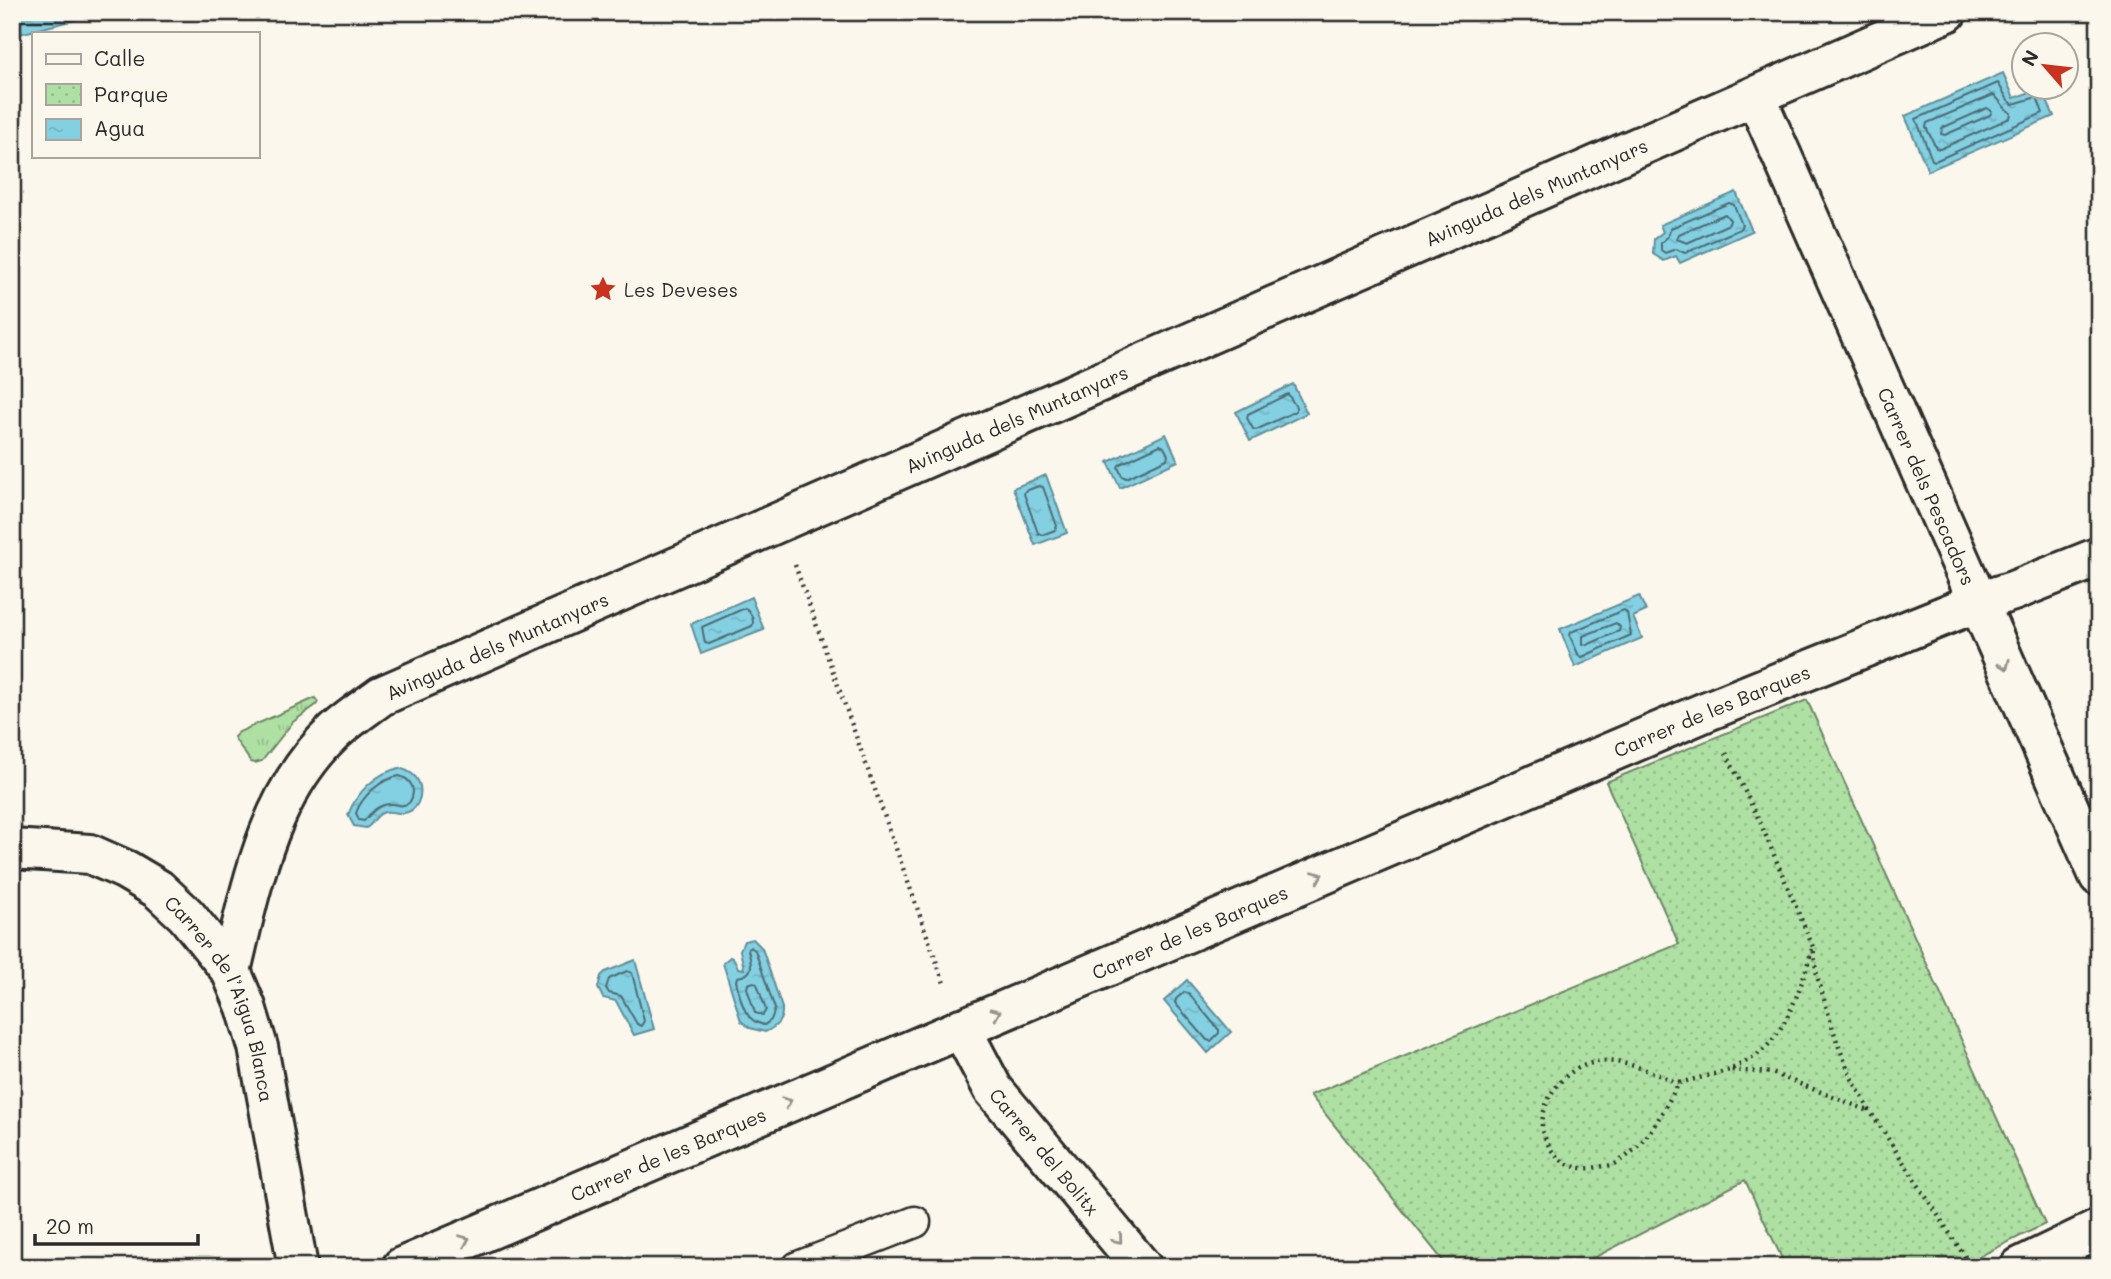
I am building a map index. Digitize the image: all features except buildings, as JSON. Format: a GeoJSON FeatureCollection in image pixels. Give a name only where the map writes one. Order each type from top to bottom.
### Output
{"type":"FeatureCollection","features":[{"type":"Feature","properties":{"kind":"street","name":"Avinguda dels Muntanyars"},"geometry":{"type":"LineString","coordinates":[[231,971],[253,881],[270,826],[312,757],[334,733],[381,696],[1947,12]]}},
{"type":"Feature","properties":{"kind":"street","name":"Carrer dels Pescadors"},"geometry":{"type":"LineString","coordinates":[[1756,97],[2099,876]]}},
{"type":"Feature","properties":{"kind":"street","name":"Carrer de les Barques"},"geometry":{"type":"LineString","coordinates":[[402,1267],[1705,712],[1978,602],[2013,592],[2099,557]]}},
{"type":"Feature","properties":{"kind":"street","name":"Carrer de l’Aigua Blanca"},"geometry":{"type":"LineString","coordinates":[[12,849],[90,854],[127,870],[158,889],[186,915],[231,971],[258,1047],[298,1267]]}},
{"type":"Feature","properties":{"kind":"street","name":"Carrer del Bolitx"},"geometry":{"type":"LineString","coordinates":[[961,1028],[993,1090],[1142,1267]]}},
{"type":"Feature","properties":{"kind":"street"},"geometry":{"type":"LineString","coordinates":[[2020,1267],[2099,1229]]}},
{"type":"Feature","properties":{"kind":"lane"},"geometry":{"type":"LineString","coordinates":[[798,1267],[915,1222]]}},
{"type":"Feature","properties":{"kind":"path"},"geometry":{"type":"LineString","coordinates":[[779,522],[961,1028]]}},
{"type":"Feature","properties":{"kind":"path"},"geometry":{"type":"LineString","coordinates":[[1705,712],[1760,822],[1813,947],[1817,976],[1837,1042],[1851,1077],[1870,1111],[1972,1267]]}},
{"type":"Feature","properties":{"kind":"path"},"geometry":{"type":"LineString","coordinates":[[1730,1070],[1760,1053],[1772,1041],[1803,981],[1813,947]]}},
{"type":"Feature","properties":{"kind":"path"},"geometry":{"type":"LineString","coordinates":[[1679,1083],[1643,1141],[1617,1164],[1588,1169],[1567,1166],[1550,1150],[1541,1128],[1545,1109],[1556,1086],[1574,1068],[1598,1062],[1626,1064],[1679,1083],[1730,1070],[1758,1070],[1870,1111]]}},
{"type":"Feature","properties":{"kind":"green space"},"geometry":{"type":"Polygon","coordinates":[[[315,698],[318,702],[316,705],[293,722],[262,761],[251,762],[234,737],[239,732],[315,698]]]}},
{"type":"Feature","properties":{"kind":"green space"},"geometry":{"type":"Polygon","coordinates":[[[1807,700],[2045,1224],[1958,1267],[1786,1267],[1745,1180],[1576,1267],[1448,1267],[1310,1095],[1679,944],[1606,782],[1807,700]]]}},
{"type":"Feature","properties":{"kind":"water"},"geometry":{"type":"Polygon","coordinates":[[[12,12],[105,12],[12,36],[12,12]]]}},
{"type":"Feature","properties":{"kind":"water"},"geometry":{"type":"Polygon","coordinates":[[[2003,73],[2010,89],[2010,102],[2048,102],[2054,116],[1928,171],[1905,116],[2003,73]]]}},
{"type":"Feature","properties":{"kind":"water"},"geometry":{"type":"Polygon","coordinates":[[[1736,192],[1752,231],[1680,263],[1676,256],[1664,261],[1653,254],[1654,239],[1663,232],[1660,225],[1736,192]]]}},
{"type":"Feature","properties":{"kind":"water"},"geometry":{"type":"Polygon","coordinates":[[[1293,384],[1307,413],[1250,441],[1236,412],[1293,384]]]}},
{"type":"Feature","properties":{"kind":"water"},"geometry":{"type":"Polygon","coordinates":[[[1166,434],[1178,461],[1120,488],[1108,462],[1166,434]]]}},
{"type":"Feature","properties":{"kind":"water"},"geometry":{"type":"Polygon","coordinates":[[[1046,475],[1067,533],[1035,545],[1013,488],[1046,475]]]}},
{"type":"Feature","properties":{"kind":"water"},"geometry":{"type":"Polygon","coordinates":[[[1639,596],[1646,611],[1633,617],[1642,638],[1575,667],[1560,629],[1639,596]]]}},
{"type":"Feature","properties":{"kind":"water"},"geometry":{"type":"Polygon","coordinates":[[[751,597],[764,630],[701,654],[691,624],[751,597]]]}},
{"type":"Feature","properties":{"kind":"water"},"geometry":{"type":"Polygon","coordinates":[[[399,768],[412,774],[419,782],[420,795],[415,807],[404,813],[382,813],[366,828],[354,826],[348,815],[362,792],[382,774],[399,768]]]}},
{"type":"Feature","properties":{"kind":"water"},"geometry":{"type":"Polygon","coordinates":[[[753,939],[762,948],[782,1008],[778,1023],[765,1032],[750,1028],[741,1021],[723,963],[730,957],[738,968],[744,969],[740,950],[744,941],[753,939]]]}},
{"type":"Feature","properties":{"kind":"water"},"geometry":{"type":"Polygon","coordinates":[[[635,960],[654,1029],[634,1035],[616,1001],[603,998],[598,988],[605,972],[635,960]]]}},
{"type":"Feature","properties":{"kind":"water"},"geometry":{"type":"Polygon","coordinates":[[[1187,980],[1231,1032],[1208,1053],[1164,1001],[1187,980]]]}},
{"type":"Feature","properties":{"kind":"place","name":"Les Deveses"},"geometry":{"type":"Point","coordinates":[603,289]}}]}
